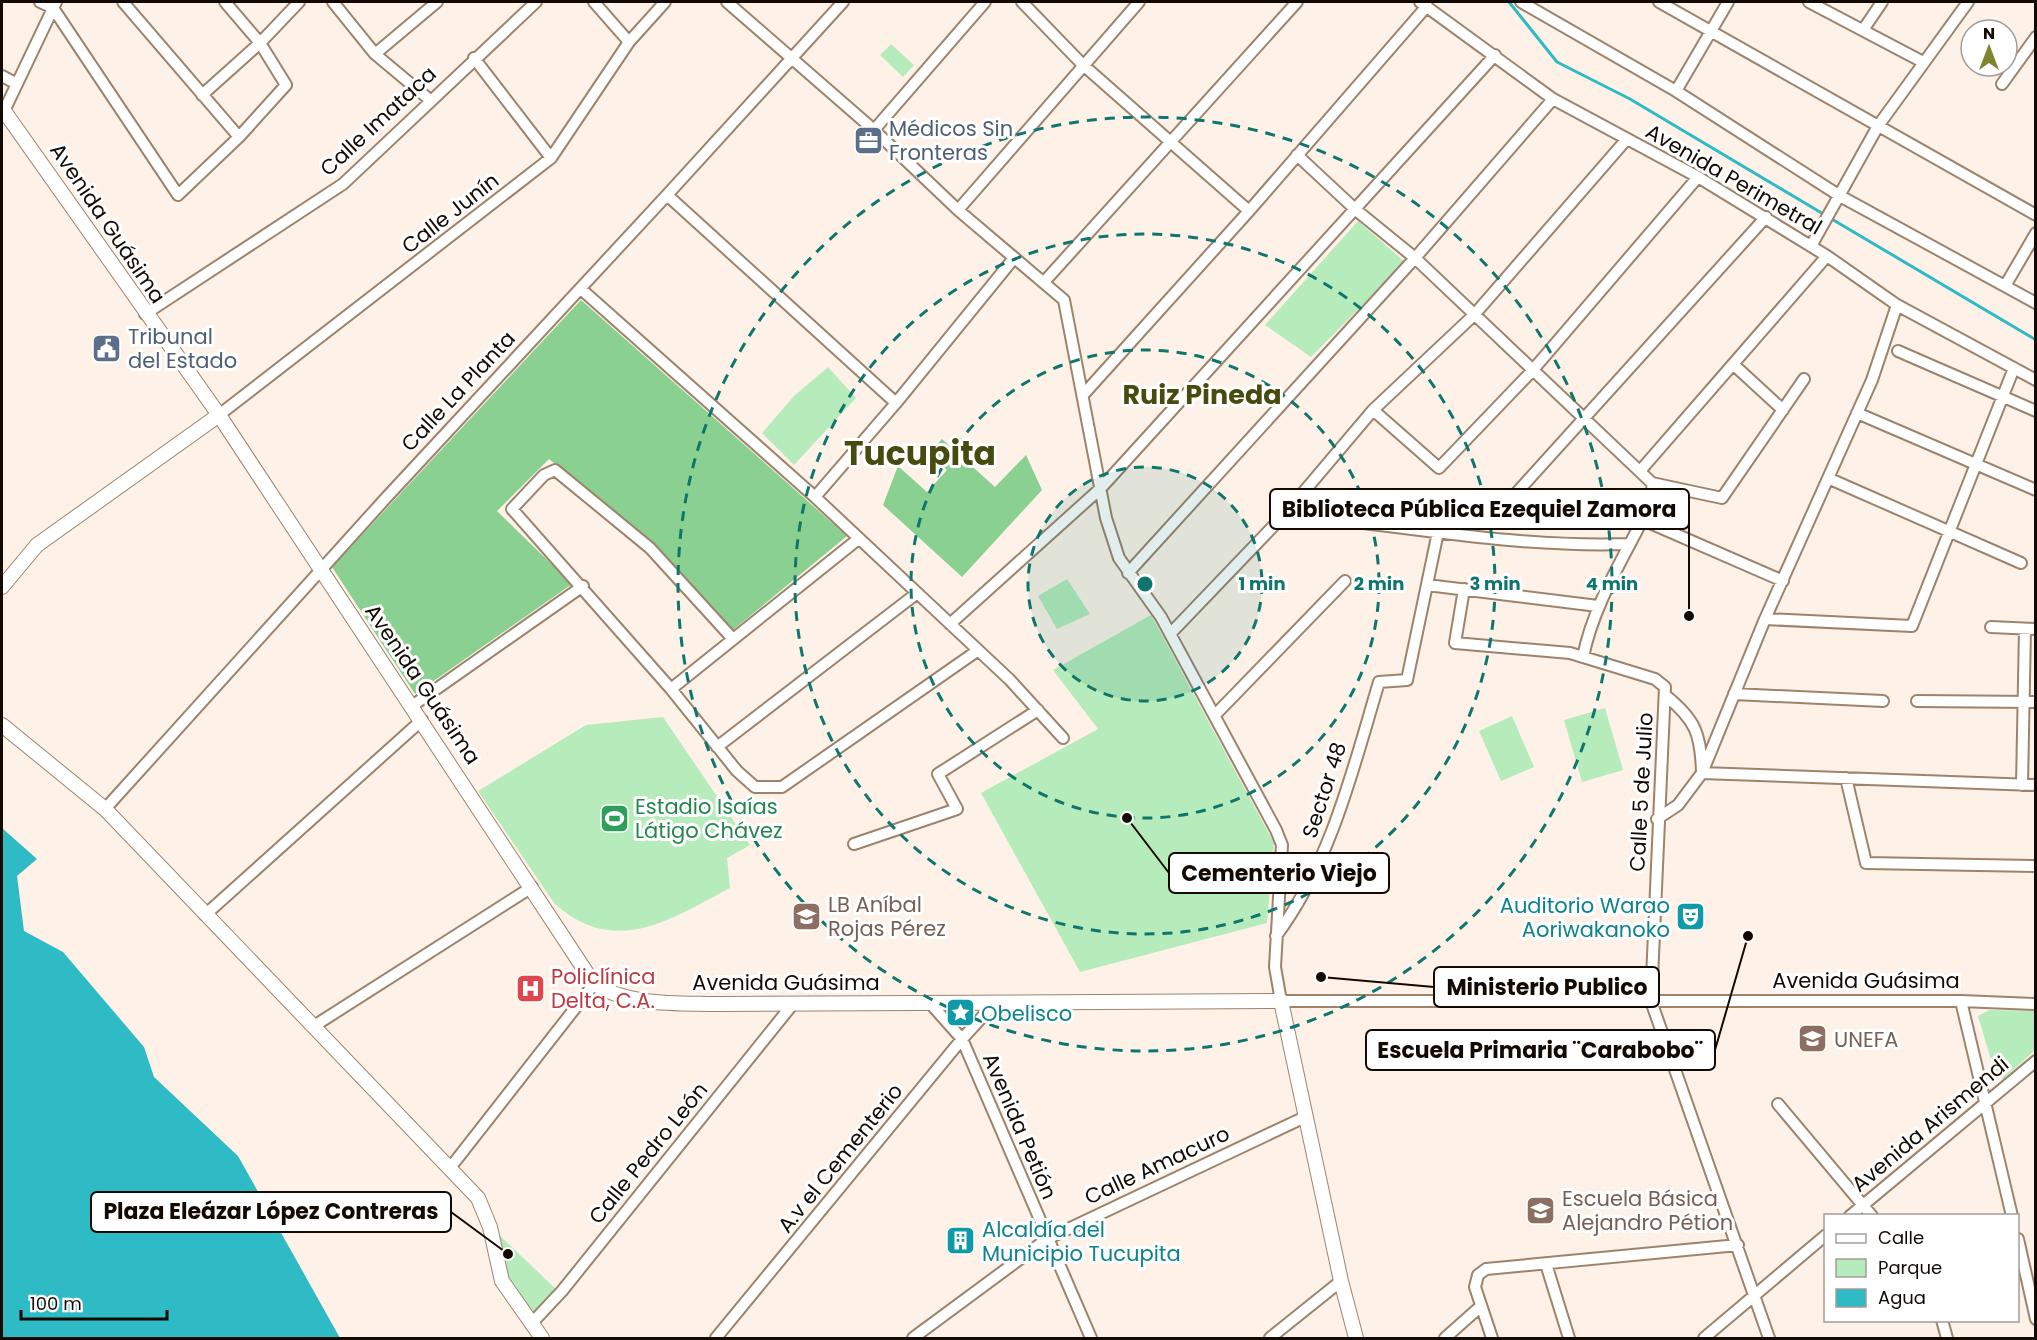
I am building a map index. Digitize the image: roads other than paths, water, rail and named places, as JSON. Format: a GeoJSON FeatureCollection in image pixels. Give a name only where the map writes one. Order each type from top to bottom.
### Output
{"type":"FeatureCollection","features":[{"type":"Feature","properties":{"kind":"main road","name":"Avenida Guásima"},"geometry":{"type":"LineString","coordinates":[[3,108],[145,314],[219,415],[594,984],[620,996],[650,1002],[792,1005],[1281,1000]]}},
{"type":"Feature","properties":{"kind":"main road"},"geometry":{"type":"LineString","coordinates":[[2,587],[37,544],[219,415]]}},
{"type":"Feature","properties":{"kind":"main road"},"geometry":{"type":"LineString","coordinates":[[2,725],[105,809],[478,1198],[490,1227],[502,1281],[542,1338]]}},
{"type":"Feature","properties":{"kind":"main road"},"geometry":{"type":"LineString","coordinates":[[1281,1000],[1341,1281],[1356,1338]]}},
{"type":"Feature","properties":{"kind":"street"},"geometry":{"type":"LineString","coordinates":[[40,2],[54,5],[178,195],[238,137],[286,85],[261,43],[225,2]]}},
{"type":"Feature","properties":{"kind":"street"},"geometry":{"type":"LineString","coordinates":[[123,2],[238,137]]}},
{"type":"Feature","properties":{"kind":"street"},"geometry":{"type":"LineString","coordinates":[[202,95],[261,43],[299,2]]}},
{"type":"Feature","properties":{"kind":"street"},"geometry":{"type":"LineString","coordinates":[[333,2],[375,54],[430,100]]}},
{"type":"Feature","properties":{"kind":"street"},"geometry":{"type":"LineString","coordinates":[[375,54],[437,2]]}},
{"type":"Feature","properties":{"kind":"street","name":"Calle Imataca"},"geometry":{"type":"LineString","coordinates":[[145,314],[343,184],[536,2]]}},
{"type":"Feature","properties":{"kind":"street"},"geometry":{"type":"LineString","coordinates":[[594,2],[629,42]]}},
{"type":"Feature","properties":{"kind":"street","name":"Calle Junín"},"geometry":{"type":"LineString","coordinates":[[219,415],[551,158],[629,42],[665,2]]}},
{"type":"Feature","properties":{"kind":"street"},"geometry":{"type":"LineString","coordinates":[[727,2],[874,130],[958,210],[1064,300],[1112,540],[1128,573],[1161,617],[1282,845],[1275,967],[1281,1000]]}},
{"type":"Feature","properties":{"kind":"street","name":"Calle La Planta"},"geometry":{"type":"LineString","coordinates":[[105,809],[322,569],[843,2]]}},
{"type":"Feature","properties":{"kind":"street"},"geometry":{"type":"LineString","coordinates":[[874,130],[985,2]]}},
{"type":"Feature","properties":{"kind":"street"},"geometry":{"type":"LineString","coordinates":[[1022,2],[1082,64],[1249,211]]}},
{"type":"Feature","properties":{"kind":"street"},"geometry":{"type":"LineString","coordinates":[[958,210],[1082,64],[1139,2]]}},
{"type":"Feature","properties":{"kind":"street"},"geometry":{"type":"LineString","coordinates":[[1044,282],[1297,2]]}},
{"type":"Feature","properties":{"kind":"street"},"geometry":{"type":"LineString","coordinates":[[1521,2],[1676,91],[1837,201],[2036,303]]}},
{"type":"Feature","properties":{"kind":"street"},"geometry":{"type":"LineString","coordinates":[[1659,2],[2036,215]]}},
{"type":"Feature","properties":{"kind":"street"},"geometry":{"type":"LineString","coordinates":[[1676,91],[1728,2]]}},
{"type":"Feature","properties":{"kind":"street"},"geometry":{"type":"LineString","coordinates":[[1809,2],[1923,62]]}},
{"type":"Feature","properties":{"kind":"street"},"geometry":{"type":"LineString","coordinates":[[1863,30],[1882,2]]}},
{"type":"Feature","properties":{"kind":"street"},"geometry":{"type":"LineString","coordinates":[[1811,246],[1878,126],[1968,2]]}},
{"type":"Feature","properties":{"kind":"street"},"geometry":{"type":"LineString","coordinates":[[1083,394],[1249,211],[1423,4]]}},
{"type":"Feature","properties":{"kind":"street","name":"Avenida Perimetral"},"geometry":{"type":"LineString","coordinates":[[1423,4],[1553,99],[1698,177],[1827,256],[1897,305],[2036,380]]}},
{"type":"Feature","properties":{"kind":"street"},"geometry":{"type":"LineString","coordinates":[[3,108],[17,84],[54,5]]}},
{"type":"Feature","properties":{"kind":"street"},"geometry":{"type":"LineString","coordinates":[[2002,84],[2036,37]]}},
{"type":"Feature","properties":{"kind":"street"},"geometry":{"type":"LineString","coordinates":[[950,624],[1101,488],[1495,55]]}},
{"type":"Feature","properties":{"kind":"street"},"geometry":{"type":"LineString","coordinates":[[474,58],[551,158]]}},
{"type":"Feature","properties":{"kind":"street"},"geometry":{"type":"LineString","coordinates":[[2,76],[17,84]]}},
{"type":"Feature","properties":{"kind":"street"},"geometry":{"type":"LineString","coordinates":[[1128,573],[1415,258],[1553,99]]}},
{"type":"Feature","properties":{"kind":"street"},"geometry":{"type":"LineString","coordinates":[[1170,634],[1285,514],[1373,410],[1474,315],[1626,140]]}},
{"type":"Feature","properties":{"kind":"street"},"geometry":{"type":"LineString","coordinates":[[1297,155],[1356,210],[1415,258],[1652,483],[1722,498],[1804,379]]}},
{"type":"Feature","properties":{"kind":"street"},"geometry":{"type":"LineString","coordinates":[[1373,410],[1439,468],[1532,370],[1698,177]]}},
{"type":"Feature","properties":{"kind":"street"},"geometry":{"type":"LineString","coordinates":[[667,195],[896,403]]}},
{"type":"Feature","properties":{"kind":"street"},"geometry":{"type":"LineString","coordinates":[[1511,499],[1766,218]]}},
{"type":"Feature","properties":{"kind":"street"},"geometry":{"type":"LineString","coordinates":[[2005,286],[2036,232]]}},
{"type":"Feature","properties":{"kind":"street"},"geometry":{"type":"LineString","coordinates":[[1640,471],[1827,256]]}},
{"type":"Feature","properties":{"kind":"street"},"geometry":{"type":"LineString","coordinates":[[815,497],[896,403],[1014,258]]}},
{"type":"Feature","properties":{"kind":"street"},"geometry":{"type":"LineString","coordinates":[[581,288],[815,497],[857,540],[950,624],[1064,738]]}},
{"type":"Feature","properties":{"kind":"street"},"geometry":{"type":"LineString","coordinates":[[1657,819],[1678,805],[1702,773],[1765,619],[1830,479],[1897,305]]}},
{"type":"Feature","properties":{"kind":"street"},"geometry":{"type":"LineString","coordinates":[[1898,351],[2036,411]]}},
{"type":"Feature","properties":{"kind":"street"},"geometry":{"type":"LineString","coordinates":[[1734,365],[1783,410]]}},
{"type":"Feature","properties":{"kind":"street"},"geometry":{"type":"LineString","coordinates":[[1765,619],[1912,626],[1977,465],[2013,368]]}},
{"type":"Feature","properties":{"kind":"street"},"geometry":{"type":"LineString","coordinates":[[1857,413],[2036,490]]}},
{"type":"Feature","properties":{"kind":"street"},"geometry":{"type":"LineString","coordinates":[[733,639],[650,548],[555,470],[544,476],[512,509],[583,586],[737,771],[755,787],[782,787],[977,651]]}},
{"type":"Feature","properties":{"kind":"street"},"geometry":{"type":"LineString","coordinates":[[1830,479],[2021,563]]}},
{"type":"Feature","properties":{"kind":"street"},"geometry":{"type":"LineString","coordinates":[[1583,657],[1589,628],[1598,606],[1653,498],[1652,483]]}},
{"type":"Feature","properties":{"kind":"street"},"geometry":{"type":"LineString","coordinates":[[1285,514],[1505,541],[1628,544]]}},
{"type":"Feature","properties":{"kind":"street"},"geometry":{"type":"LineString","coordinates":[[1643,519],[1783,580]]}},
{"type":"Feature","properties":{"kind":"street"},"geometry":{"type":"LineString","coordinates":[[1438,532],[1426,585],[1598,606]]}},
{"type":"Feature","properties":{"kind":"street"},"geometry":{"type":"LineString","coordinates":[[671,689],[857,540]]}},
{"type":"Feature","properties":{"kind":"street"},"geometry":{"type":"LineString","coordinates":[[1215,715],[1345,581]]}},
{"type":"Feature","properties":{"kind":"street","name":"Sector 48"},"geometry":{"type":"LineString","coordinates":[[1276,936],[1295,910],[1318,868],[1379,682],[1407,680],[1426,585]]}},
{"type":"Feature","properties":{"kind":"street"},"geometry":{"type":"LineString","coordinates":[[412,706],[583,586]]}},
{"type":"Feature","properties":{"kind":"street"},"geometry":{"type":"LineString","coordinates":[[1464,589],[1455,643],[1583,657],[1655,679],[1665,687],[1666,696],[1684,710],[1697,728],[1702,773]]}},
{"type":"Feature","properties":{"kind":"street"},"geometry":{"type":"LineString","coordinates":[[717,747],[916,594]]}},
{"type":"Feature","properties":{"kind":"street"},"geometry":{"type":"LineString","coordinates":[[1991,627],[2030,629],[2030,702],[2022,784]]}},
{"type":"Feature","properties":{"kind":"street"},"geometry":{"type":"LineString","coordinates":[[1734,694],[1883,701]]}},
{"type":"Feature","properties":{"kind":"street","name":"Calle 5 de Julio"},"geometry":{"type":"LineString","coordinates":[[1666,696],[1657,819],[1651,1001],[1769,1338]]}},
{"type":"Feature","properties":{"kind":"street"},"geometry":{"type":"LineString","coordinates":[[1917,701],[2030,702]]}},
{"type":"Feature","properties":{"kind":"street"},"geometry":{"type":"LineString","coordinates":[[854,844],[957,809],[938,774],[1038,710]]}},
{"type":"Feature","properties":{"kind":"street"},"geometry":{"type":"LineString","coordinates":[[205,915],[422,720]]}},
{"type":"Feature","properties":{"kind":"street"},"geometry":{"type":"LineString","coordinates":[[1702,773],[2036,785]]}},
{"type":"Feature","properties":{"kind":"street"},"geometry":{"type":"LineString","coordinates":[[1846,778],[1866,863],[2036,866]]}},
{"type":"Feature","properties":{"kind":"street"},"geometry":{"type":"LineString","coordinates":[[314,1026],[532,887]]}},
{"type":"Feature","properties":{"kind":"street"},"geometry":{"type":"LineString","coordinates":[[450,1168],[594,984]]}},
{"type":"Feature","properties":{"kind":"street","name":"Avenida Guásima"},"geometry":{"type":"LineString","coordinates":[[1281,1000],[1960,1001],[2036,1004]]}},
{"type":"Feature","properties":{"kind":"street"},"geometry":{"type":"LineString","coordinates":[[1960,1001],[1987,1104],[2012,1214]]}},
{"type":"Feature","properties":{"kind":"street","name":"A.v el Cementerio"},"geometry":{"type":"LineString","coordinates":[[716,1338],[995,1002]]}},
{"type":"Feature","properties":{"kind":"street","name":"Avenida Petión"},"geometry":{"type":"LineString","coordinates":[[930,1003],[962,1039],[1091,1338]]}},
{"type":"Feature","properties":{"kind":"street","name":"Calle Pedro León"},"geometry":{"type":"LineString","coordinates":[[531,1324],[569,1282],[792,1005]]}},
{"type":"Feature","properties":{"kind":"street","name":"Avenida Arismendi"},"geometry":{"type":"LineString","coordinates":[[1851,1214],[1987,1104],[2036,1061]]}},
{"type":"Feature","properties":{"kind":"street"},"geometry":{"type":"LineString","coordinates":[[1778,1104],[1871,1214]]}},
{"type":"Feature","properties":{"kind":"street","name":"Calle Amacuro"},"geometry":{"type":"LineString","coordinates":[[913,1338],[1047,1239],[1305,1117]]}},
{"type":"Feature","properties":{"kind":"street"},"geometry":{"type":"LineString","coordinates":[[1704,1338],[1824,1237]]}},
{"type":"Feature","properties":{"kind":"street"},"geometry":{"type":"LineString","coordinates":[[2019,1243],[2036,1319]]}},
{"type":"Feature","properties":{"kind":"street"},"geometry":{"type":"LineString","coordinates":[[1492,1338],[1475,1287],[1478,1275],[1486,1269],[1738,1245]]}},
{"type":"Feature","properties":{"kind":"street"},"geometry":{"type":"LineString","coordinates":[[1546,1264],[1569,1338]]}},
{"type":"Feature","properties":{"kind":"street"},"geometry":{"type":"LineString","coordinates":[[1270,1338],[1341,1281]]}},
{"type":"Feature","properties":{"kind":"street"},"geometry":{"type":"LineString","coordinates":[[1445,1338],[1481,1306]]}},
{"type":"Feature","properties":{"kind":"street"},"geometry":{"type":"LineString","coordinates":[[1943,1322],[1947,1338]]}},
{"type":"Feature","properties":{"kind":"water"},"geometry":{"type":"Polygon","coordinates":[[[2,828],[37,859],[17,876],[24,931],[63,952],[144,1047],[154,1077],[238,1156],[340,1338],[2,1338],[2,828]]]}},
{"type":"Feature","properties":{"kind":"waterway"},"geometry":{"type":"LineString","coordinates":[[1509,2],[1557,62],[1630,99],[1825,215]]}},
{"type":"Feature","properties":{"kind":"waterway"},"geometry":{"type":"LineString","coordinates":[[1830,218],[2036,340]]}},
{"type":"Feature","properties":{"kind":"place","name":"Médicos Sin Fronteras"},"geometry":{"type":"Point","coordinates":[868,140]}},
{"type":"Feature","properties":{"kind":"place","name":"Tribunal del Estado"},"geometry":{"type":"Point","coordinates":[107,348]}},
{"type":"Feature","properties":{"kind":"place","name":"Biblioteca Pública Ezequiel Zamora"},"geometry":{"type":"Point","coordinates":[1689,616]}},
{"type":"Feature","properties":{"kind":"place","name":"Estadio Isaías Látigo Chávez"},"geometry":{"type":"Point","coordinates":[614,818]}},
{"type":"Feature","properties":{"kind":"place","name":"Cementerio Viejo"},"geometry":{"type":"Point","coordinates":[1127,818]}},
{"type":"Feature","properties":{"kind":"place","name":"LB Aníbal Rojas Pérez"},"geometry":{"type":"Point","coordinates":[807,916]}},
{"type":"Feature","properties":{"kind":"place","name":"Auditorio Warao Aoriwakanoko"},"geometry":{"type":"Point","coordinates":[1691,917]}},
{"type":"Feature","properties":{"kind":"place","name":"Escuela Primaria ¨Carabobo¨"},"geometry":{"type":"Point","coordinates":[1748,936]}},
{"type":"Feature","properties":{"kind":"place","name":"Ministerio Publico"},"geometry":{"type":"Point","coordinates":[1321,977]}},
{"type":"Feature","properties":{"kind":"place","name":"Policlínica Delta, C.A."},"geometry":{"type":"Point","coordinates":[530,988]}},
{"type":"Feature","properties":{"kind":"place","name":"Obelisco"},"geometry":{"type":"Point","coordinates":[960,1013]}},
{"type":"Feature","properties":{"kind":"place","name":"UNEFA"},"geometry":{"type":"Point","coordinates":[1813,1039]}},
{"type":"Feature","properties":{"kind":"place","name":"Escuela Básica Alejandro Pétion"},"geometry":{"type":"Point","coordinates":[1541,1210]}},
{"type":"Feature","properties":{"kind":"place","name":"Alcaldía del Municipio Tucupita"},"geometry":{"type":"Point","coordinates":[961,1241]}},
{"type":"Feature","properties":{"kind":"place","name":"Plaza Eleázar López Contreras"},"geometry":{"type":"Point","coordinates":[508,1254]}},
{"type":"Feature","properties":{"kind":"district","name":"Ruiz Pineda"},"geometry":{"type":"Point","coordinates":[1202,394]}},
{"type":"Feature","properties":{"kind":"district","name":"Tucupita"},"geometry":{"type":"Point","coordinates":[920,453]}}]}
